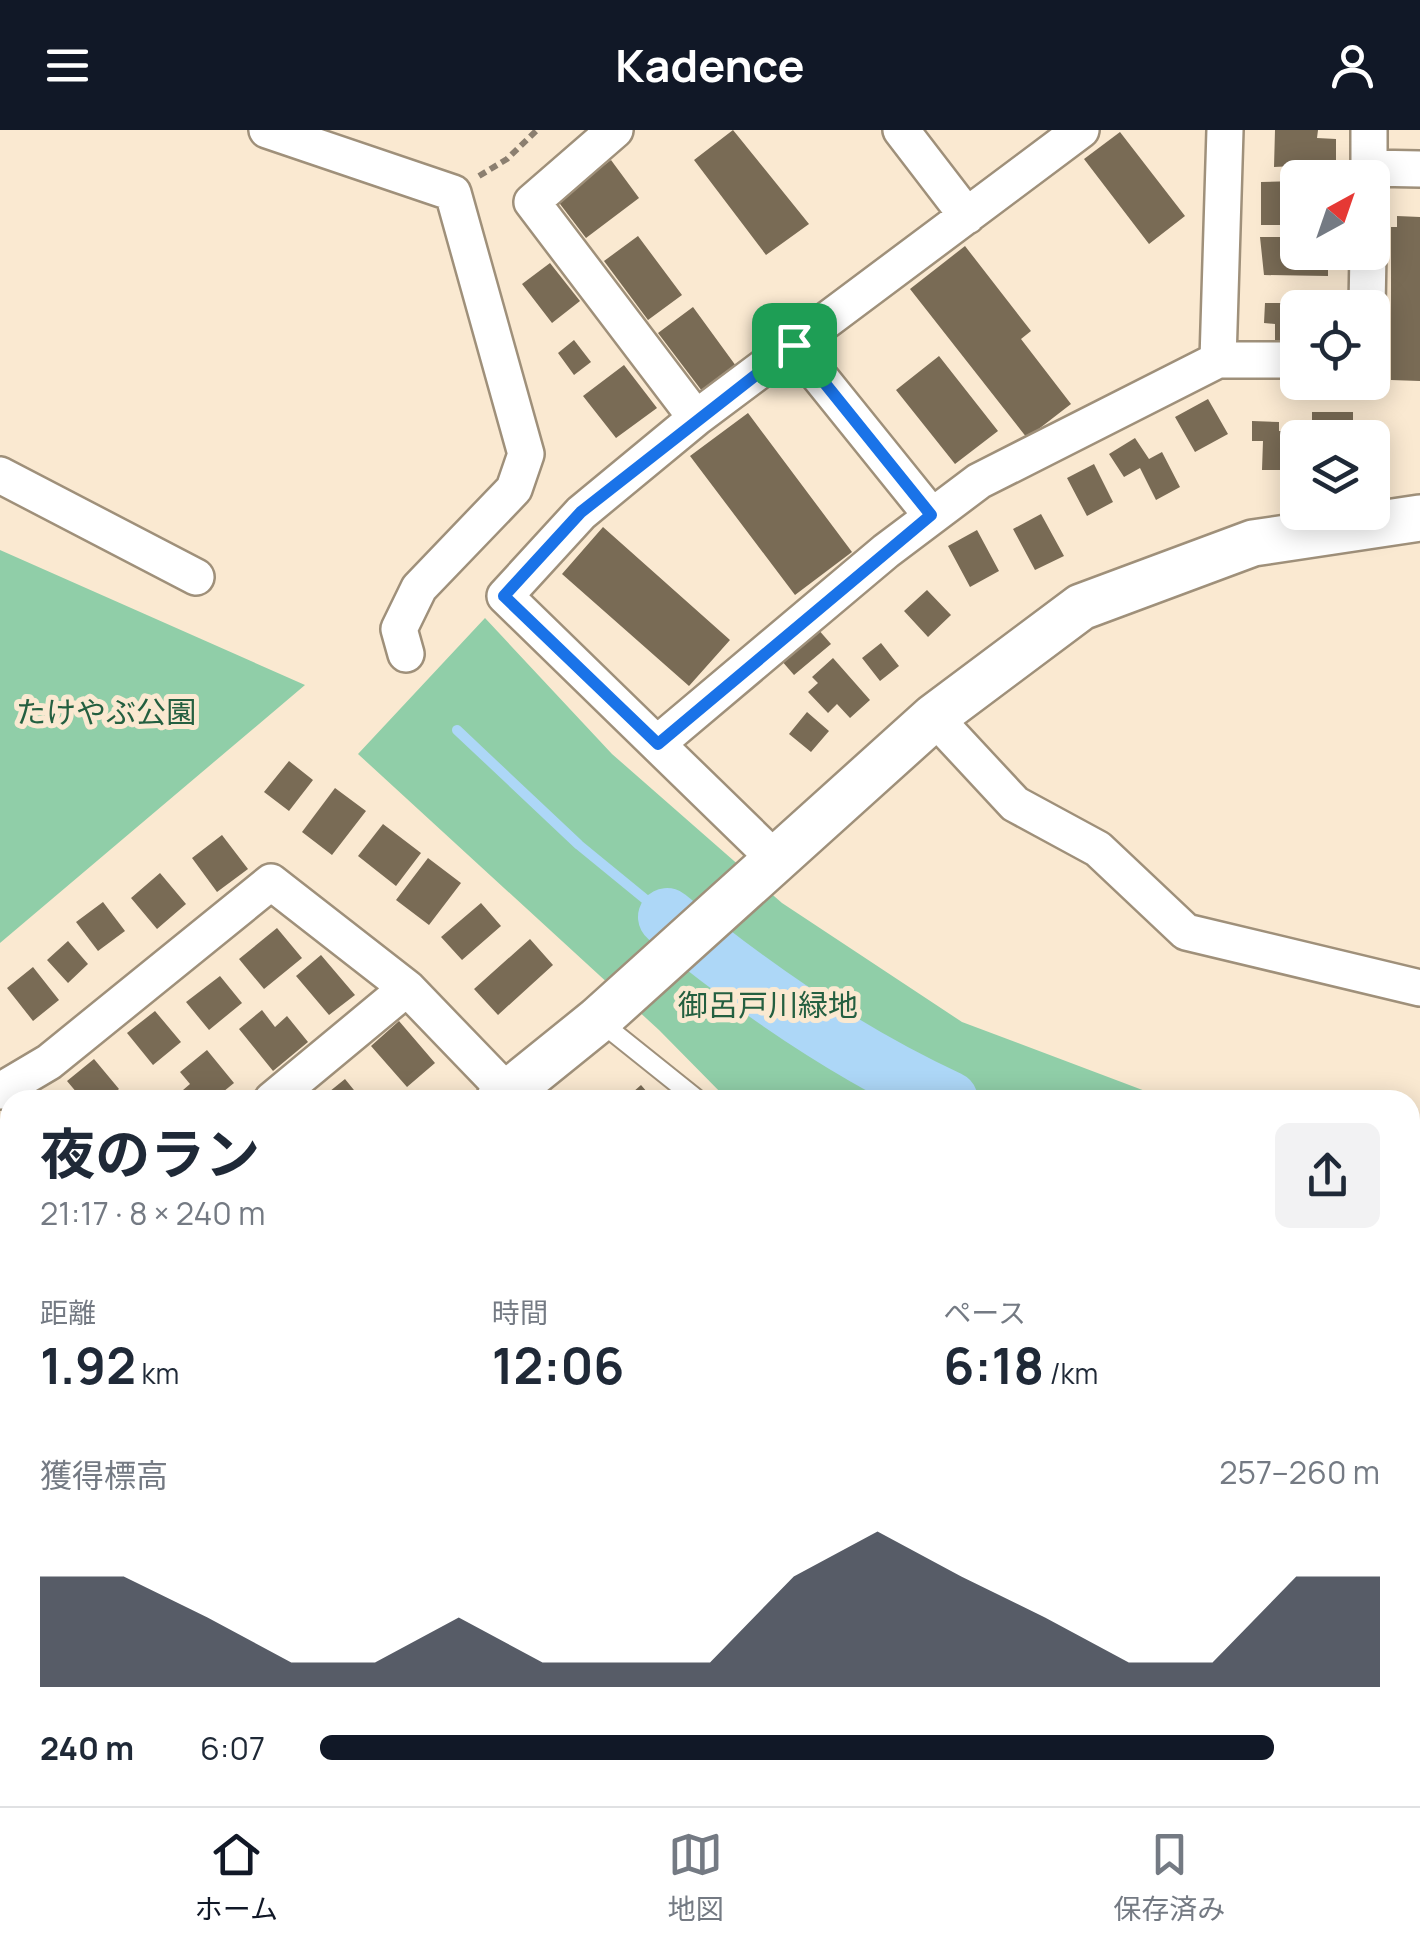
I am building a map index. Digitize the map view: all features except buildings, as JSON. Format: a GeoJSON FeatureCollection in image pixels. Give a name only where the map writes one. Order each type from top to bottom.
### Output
{"type":"FeatureCollection","features":[{"type":"Feature","properties":{"kind":"street"},"geometry":{"type":"LineString","coordinates":[[267,130],[453,192],[526,454],[514,488],[419,588],[399,629],[406,654]]}},
{"type":"Feature","properties":{"kind":"street"},"geometry":{"type":"LineString","coordinates":[[615,130],[532,202],[696,418]]}},
{"type":"Feature","properties":{"kind":"street"},"geometry":{"type":"LineString","coordinates":[[900,130],[966,216]]}},
{"type":"Feature","properties":{"kind":"street"},"geometry":{"type":"LineString","coordinates":[[774,858],[504,596],[581,512],[696,418],[1081,130]]}},
{"type":"Feature","properties":{"kind":"street"},"geometry":{"type":"LineString","coordinates":[[1218,360],[1225,130]]}},
{"type":"Feature","properties":{"kind":"street"},"geometry":{"type":"LineString","coordinates":[[1369,130],[1369,160]]}},
{"type":"Feature","properties":{"kind":"street"},"geometry":{"type":"LineString","coordinates":[[1390,171],[1420,169]]}},
{"type":"Feature","properties":{"kind":"street"},"geometry":{"type":"LineString","coordinates":[[794,345],[931,515]]}},
{"type":"Feature","properties":{"kind":"street"},"geometry":{"type":"LineString","coordinates":[[658,744],[931,515],[979,481],[1218,360],[1280,360]]}},
{"type":"Feature","properties":{"kind":"street"},"geometry":{"type":"LineString","coordinates":[[0,475],[196,577]]}},
{"type":"Feature","properties":{"kind":"street"},"geometry":{"type":"LineString","coordinates":[[515,1090],[934,717],[1081,607],[1253,544],[1420,518]]}},
{"type":"Feature","properties":{"kind":"street"},"geometry":{"type":"LineString","coordinates":[[934,717],[1016,804],[1098,849],[1186,932],[1420,988]]}},
{"type":"Feature","properties":{"kind":"street"},"geometry":{"type":"LineString","coordinates":[[0,1090],[49,1062],[272,882],[406,988],[501,1090]]}},
{"type":"Feature","properties":{"kind":"street"},"geometry":{"type":"LineString","coordinates":[[284,1090],[406,988]]}},
{"type":"Feature","properties":{"kind":"lane"},"geometry":{"type":"LineString","coordinates":[[598,1020],[686,1090]]}},
{"type":"Feature","properties":{"kind":"path"},"geometry":{"type":"LineString","coordinates":[[453,192],[508,159],[537,130]]}},
{"type":"Feature","properties":{"kind":"green space","name":"たけやぶ公園"},"geometry":{"type":"Polygon","coordinates":[[[0,550],[305,685],[0,943],[0,550]]]}},
{"type":"Feature","properties":{"kind":"green space","name":"御呂戸川緑地"},"geometry":{"type":"Polygon","coordinates":[[[485,618],[612,754],[782,903],[962,1022],[1142,1090],[718,1090],[659,1030],[358,754],[485,618]]]}},
{"type":"Feature","properties":{"kind":"waterway"},"geometry":{"type":"LineString","coordinates":[[457,730],[579,845],[667,917]]}},
{"type":"Feature","properties":{"kind":"waterway"},"geometry":{"type":"LineString","coordinates":[[667,917],[802,1018],[928,1090]]}},
{"type":"Feature","properties":{"kind":"route"},"geometry":{"type":"LineString","coordinates":[[794,345],[931,515],[658,744],[504,596],[581,512],[696,418],[794,345]]}}]}
